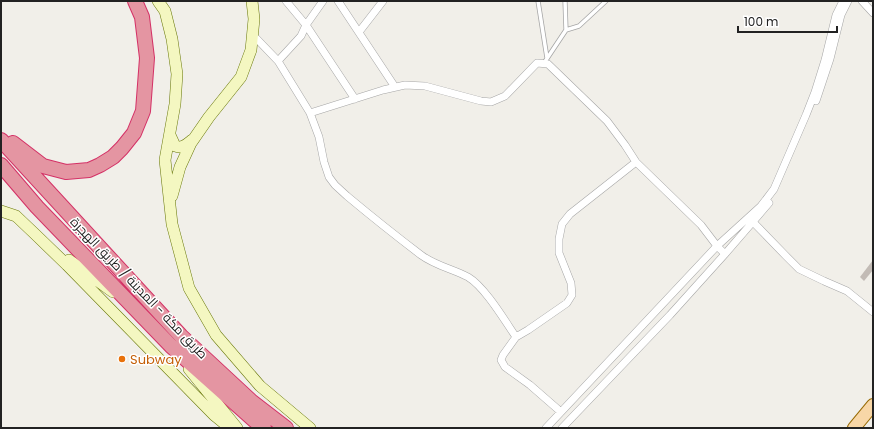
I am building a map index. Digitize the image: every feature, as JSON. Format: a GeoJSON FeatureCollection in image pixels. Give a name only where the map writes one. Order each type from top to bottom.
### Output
{"type":"FeatureCollection","features":[{"type":"Feature","properties":{"kind":"highway"},"geometry":{"type":"LineString","coordinates":[[1,134],[44,166],[66,172],[89,170],[113,157],[134,133],[143,111],[147,58],[142,17],[135,1]]}},
{"type":"Feature","properties":{"kind":"highway","name":"طريق مكة - المدينة / طريق الهجرة"},"geometry":{"type":"LineString","coordinates":[[1,140],[181,336],[251,400],[286,428]]}},
{"type":"Feature","properties":{"kind":"highway","name":"طريق مكة - المدينة / طريق الهجرة"},"geometry":{"type":"LineString","coordinates":[[1,165],[37,207],[171,346],[264,428]]}},
{"type":"Feature","properties":{"kind":"main road"},"geometry":{"type":"LineString","coordinates":[[158,1],[165,11],[172,39],[177,74],[175,104],[166,160],[172,224],[190,288],[216,335],[260,386],[310,428]]}},
{"type":"Feature","properties":{"kind":"main road"},"geometry":{"type":"LineString","coordinates":[[170,203],[180,168],[194,140],[209,117],[240,77],[251,50],[254,19],[252,1]]}},
{"type":"Feature","properties":{"kind":"main road"},"geometry":{"type":"LineString","coordinates":[[170,135],[175,146],[178,148],[194,140]]}},
{"type":"Feature","properties":{"kind":"main road"},"geometry":{"type":"LineString","coordinates":[[1,211],[16,216],[67,265],[214,415],[230,428]]}},
{"type":"Feature","properties":{"kind":"main road"},"geometry":{"type":"LineString","coordinates":[[36,235],[133,307]]}},
{"type":"Feature","properties":{"kind":"main road"},"geometry":{"type":"LineString","coordinates":[[171,346],[237,428]]}},
{"type":"Feature","properties":{"kind":"main road"},"geometry":{"type":"LineString","coordinates":[[854,428],[873,405]]}},
{"type":"Feature","properties":{"kind":"street"},"geometry":{"type":"LineString","coordinates":[[286,1],[306,25],[355,99]]}},
{"type":"Feature","properties":{"kind":"street"},"geometry":{"type":"LineString","coordinates":[[278,61],[301,36],[306,25],[323,1]]}},
{"type":"Feature","properties":{"kind":"street"},"geometry":{"type":"LineString","coordinates":[[338,1],[395,88]]}},
{"type":"Feature","properties":{"kind":"street"},"geometry":{"type":"LineString","coordinates":[[359,32],[383,1]]}},
{"type":"Feature","properties":{"kind":"street"},"geometry":{"type":"LineString","coordinates":[[546,428],[717,246],[761,206],[774,189],[815,92],[825,60],[836,15],[843,1]]}},
{"type":"Feature","properties":{"kind":"street"},"geometry":{"type":"LineString","coordinates":[[562,428],[670,315],[778,192],[820,92],[841,15],[848,1]]}},
{"type":"Feature","properties":{"kind":"street"},"geometry":{"type":"LineString","coordinates":[[862,1],[873,13]]}},
{"type":"Feature","properties":{"kind":"street"},"geometry":{"type":"LineString","coordinates":[[252,34],[278,61],[310,113],[329,177],[335,185],[346,196],[423,256],[441,266],[470,278],[481,287],[516,337]]}},
{"type":"Feature","properties":{"kind":"street"},"geometry":{"type":"LineString","coordinates":[[310,113],[383,90],[405,85],[425,86],[481,101],[491,102],[505,96],[537,63],[545,61],[607,121],[636,162],[701,225],[725,254]]}},
{"type":"Feature","properties":{"kind":"street"},"geometry":{"type":"LineString","coordinates":[[561,412],[530,385],[505,367],[501,360],[502,355],[516,337],[567,303],[572,295],[571,283],[559,253],[559,239],[562,224],[570,214],[636,162]]}},
{"type":"Feature","properties":{"kind":"street"},"geometry":{"type":"LineString","coordinates":[[753,222],[799,269],[847,291],[873,312]]}},
{"type":"Feature","properties":{"kind":"street"},"geometry":{"type":"LineString","coordinates":[[630,338],[639,347]]}},
{"type":"Feature","properties":{"kind":"lane"},"geometry":{"type":"LineString","coordinates":[[538,1],[545,61]]}},
{"type":"Feature","properties":{"kind":"lane"},"geometry":{"type":"LineString","coordinates":[[545,61],[566,30],[565,1]]}},
{"type":"Feature","properties":{"kind":"lane"},"geometry":{"type":"LineString","coordinates":[[566,30],[579,26],[606,1]]}},
{"type":"Feature","properties":{"kind":"building"},"geometry":{"type":"Polygon","coordinates":[[[873,260],[873,270],[864,281],[860,277],[873,260]]]}},
{"type":"Feature","properties":{"kind":"place","name":"Subway"},"geometry":{"type":"Point","coordinates":[122,359]}}]}
